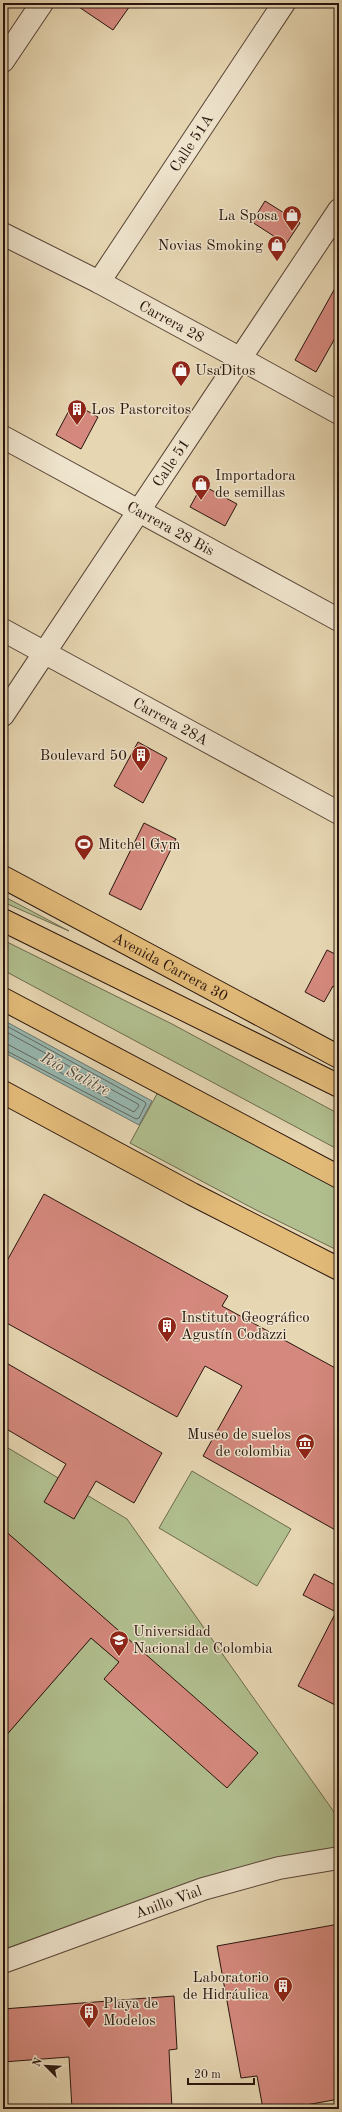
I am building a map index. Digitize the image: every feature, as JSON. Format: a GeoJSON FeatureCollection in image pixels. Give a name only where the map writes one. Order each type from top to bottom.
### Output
{"type":"FeatureCollection","features":[{"type":"Feature","properties":{"kind":"highway","name":"Avenida Carrera 30"},"geometry":{"type":"LineString","coordinates":[[3,877],[339,1056]]}},
{"type":"Feature","properties":{"kind":"highway","name":"Avenida Carrera 30"},"geometry":{"type":"LineString","coordinates":[[3,920],[339,1086]]}},
{"type":"Feature","properties":{"kind":"highway"},"geometry":{"type":"LineString","coordinates":[[3,999],[339,1177]]}},
{"type":"Feature","properties":{"kind":"highway"},"geometry":{"type":"LineString","coordinates":[[3,1092],[192,1194],[339,1269]]}},
{"type":"Feature","properties":{"kind":"street"},"geometry":{"type":"LineString","coordinates":[[3,61],[42,3]]}},
{"type":"Feature","properties":{"kind":"street","name":"Calle 51A"},"geometry":{"type":"LineString","coordinates":[[99,282],[284,3]]}},
{"type":"Feature","properties":{"kind":"street","name":"Calle 51"},"geometry":{"type":"LineString","coordinates":[[3,715],[338,213]]}},
{"type":"Feature","properties":{"kind":"street","name":"Carrera 28"},"geometry":{"type":"LineString","coordinates":[[3,234],[99,282],[339,412]]}},
{"type":"Feature","properties":{"kind":"street","name":"Carrera 28 Bis"},"geometry":{"type":"LineString","coordinates":[[3,437],[140,510],[339,620]]}},
{"type":"Feature","properties":{"kind":"street","name":"Carrera 28A"},"geometry":{"type":"LineString","coordinates":[[3,630],[339,813]]}},
{"type":"Feature","properties":{"kind":"street","name":"Anillo Vial"},"geometry":{"type":"LineString","coordinates":[[3,1962],[203,1888],[279,1868],[339,1858]]}},
{"type":"Feature","properties":{"kind":"green space"},"geometry":{"type":"Polygon","coordinates":[[[3,896],[69,931],[3,902],[3,896]]]}},
{"type":"Feature","properties":{"kind":"green space"},"geometry":{"type":"Polygon","coordinates":[[[3,940],[172,1024],[339,1114],[339,1150],[3,970],[3,940]]]}},
{"type":"Feature","properties":{"kind":"green space"},"geometry":{"type":"Polygon","coordinates":[[[158,1092],[339,1185],[339,1251],[256,1210],[130,1143],[158,1092]]]}},
{"type":"Feature","properties":{"kind":"green space"},"geometry":{"type":"Polygon","coordinates":[[[3,1445],[127,1519],[339,1819],[339,1846],[333,1852],[144,1899],[3,1950],[3,1739],[91,1638],[119,1662],[105,1680],[227,1787],[257,1753],[3,1529],[3,1445]]]}},
{"type":"Feature","properties":{"kind":"green space"},"geometry":{"type":"Polygon","coordinates":[[[192,1471],[291,1529],[257,1586],[159,1528],[192,1471]]]}},
{"type":"Feature","properties":{"kind":"water","name":"Río Salitre"},"geometry":{"type":"Polygon","coordinates":[[[3,1020],[152,1101],[139,1125],[3,1052],[3,1020]]]}},
{"type":"Feature","properties":{"kind":"building"},"geometry":{"type":"Polygon","coordinates":[[[73,3],[132,3],[113,30],[73,3]]]}},
{"type":"Feature","properties":{"kind":"building"},"geometry":{"type":"Polygon","coordinates":[[[265,201],[300,223],[286,244],[252,222],[265,201]]]}},
{"type":"Feature","properties":{"kind":"building"},"geometry":{"type":"Polygon","coordinates":[[[339,281],[339,331],[316,372],[295,360],[339,281]]]}},
{"type":"Feature","properties":{"kind":"building","name":"Los Pastorcitos"},"geometry":{"type":"Polygon","coordinates":[[[73,403],[98,417],[81,449],[56,435],[73,403]]]}},
{"type":"Feature","properties":{"kind":"building"},"geometry":{"type":"Polygon","coordinates":[[[202,485],[237,504],[225,526],[190,507],[202,485]]]}},
{"type":"Feature","properties":{"kind":"building","name":"Boulevard 50"},"geometry":{"type":"Polygon","coordinates":[[[138,742],[167,758],[143,803],[114,786],[138,742]]]}},
{"type":"Feature","properties":{"kind":"building"},"geometry":{"type":"Polygon","coordinates":[[[144,823],[176,839],[141,910],[109,894],[144,823]]]}},
{"type":"Feature","properties":{"kind":"building"},"geometry":{"type":"Polygon","coordinates":[[[327,950],[339,956],[339,990],[333,986],[324,1002],[305,992],[327,950]]]}},
{"type":"Feature","properties":{"kind":"building","name":"Instituto Geográfico Agustín Codazzi"},"geometry":{"type":"Polygon","coordinates":[[[44,1194],[228,1296],[222,1306],[339,1370],[339,1532],[203,1456],[242,1386],[205,1366],[177,1417],[3,1321],[3,1268],[44,1194]]]}},
{"type":"Feature","properties":{"kind":"building"},"geometry":{"type":"Polygon","coordinates":[[[3,1361],[162,1453],[134,1503],[96,1481],[74,1519],[44,1502],[66,1464],[3,1427],[3,1361]]]}},
{"type":"Feature","properties":{"kind":"building"},"geometry":{"type":"Polygon","coordinates":[[[3,1529],[258,1753],[227,1788],[104,1679],[119,1662],[91,1638],[3,1739],[3,1529]]]}},
{"type":"Feature","properties":{"kind":"building"},"geometry":{"type":"Polygon","coordinates":[[[314,1574],[339,1587],[339,1707],[298,1686],[336,1612],[303,1595],[314,1574]]]}},
{"type":"Feature","properties":{"kind":"building","name":"Laboratorio de Hidráulica"},"geometry":{"type":"Polygon","coordinates":[[[339,1924],[339,2099],[284,2109],[263,2109],[257,2076],[241,2078],[217,1946],[339,1924]]]}},
{"type":"Feature","properties":{"kind":"building","name":"Playa de Modelos"},"geometry":{"type":"Polygon","coordinates":[[[174,1996],[177,2049],[169,2050],[172,2109],[72,2109],[69,2057],[3,2062],[3,2009],[174,1996]]]}},
{"type":"Feature","properties":{"kind":"place","name":"La Sposa"},"geometry":{"type":"Point","coordinates":[292,232]}},
{"type":"Feature","properties":{"kind":"place","name":"Novias Smoking"},"geometry":{"type":"Point","coordinates":[277,262]}},
{"type":"Feature","properties":{"kind":"place","name":"UsaDitos"},"geometry":{"type":"Point","coordinates":[181,387]}},
{"type":"Feature","properties":{"kind":"place","name":"Los Pastorcitos"},"geometry":{"type":"Point","coordinates":[77,426]}},
{"type":"Feature","properties":{"kind":"place","name":"Importadora de semillas"},"geometry":{"type":"Point","coordinates":[201,501]}},
{"type":"Feature","properties":{"kind":"place","name":"Boulevard 50"},"geometry":{"type":"Point","coordinates":[141,772]}},
{"type":"Feature","properties":{"kind":"place","name":"Mitchel Gym"},"geometry":{"type":"Point","coordinates":[84,861]}},
{"type":"Feature","properties":{"kind":"place","name":"Instituto Geográfico Agustín Codazzi"},"geometry":{"type":"Point","coordinates":[167,1343]}},
{"type":"Feature","properties":{"kind":"place","name":"Museo de suelos de colombia"},"geometry":{"type":"Point","coordinates":[305,1460]}},
{"type":"Feature","properties":{"kind":"place","name":"Universidad Nacional de Colombia"},"geometry":{"type":"Point","coordinates":[119,1657]}},
{"type":"Feature","properties":{"kind":"place","name":"Laboratorio de Hidráulica"},"geometry":{"type":"Point","coordinates":[283,2003]}},
{"type":"Feature","properties":{"kind":"place","name":"Playa de Modelos"},"geometry":{"type":"Point","coordinates":[89,2029]}}]}
